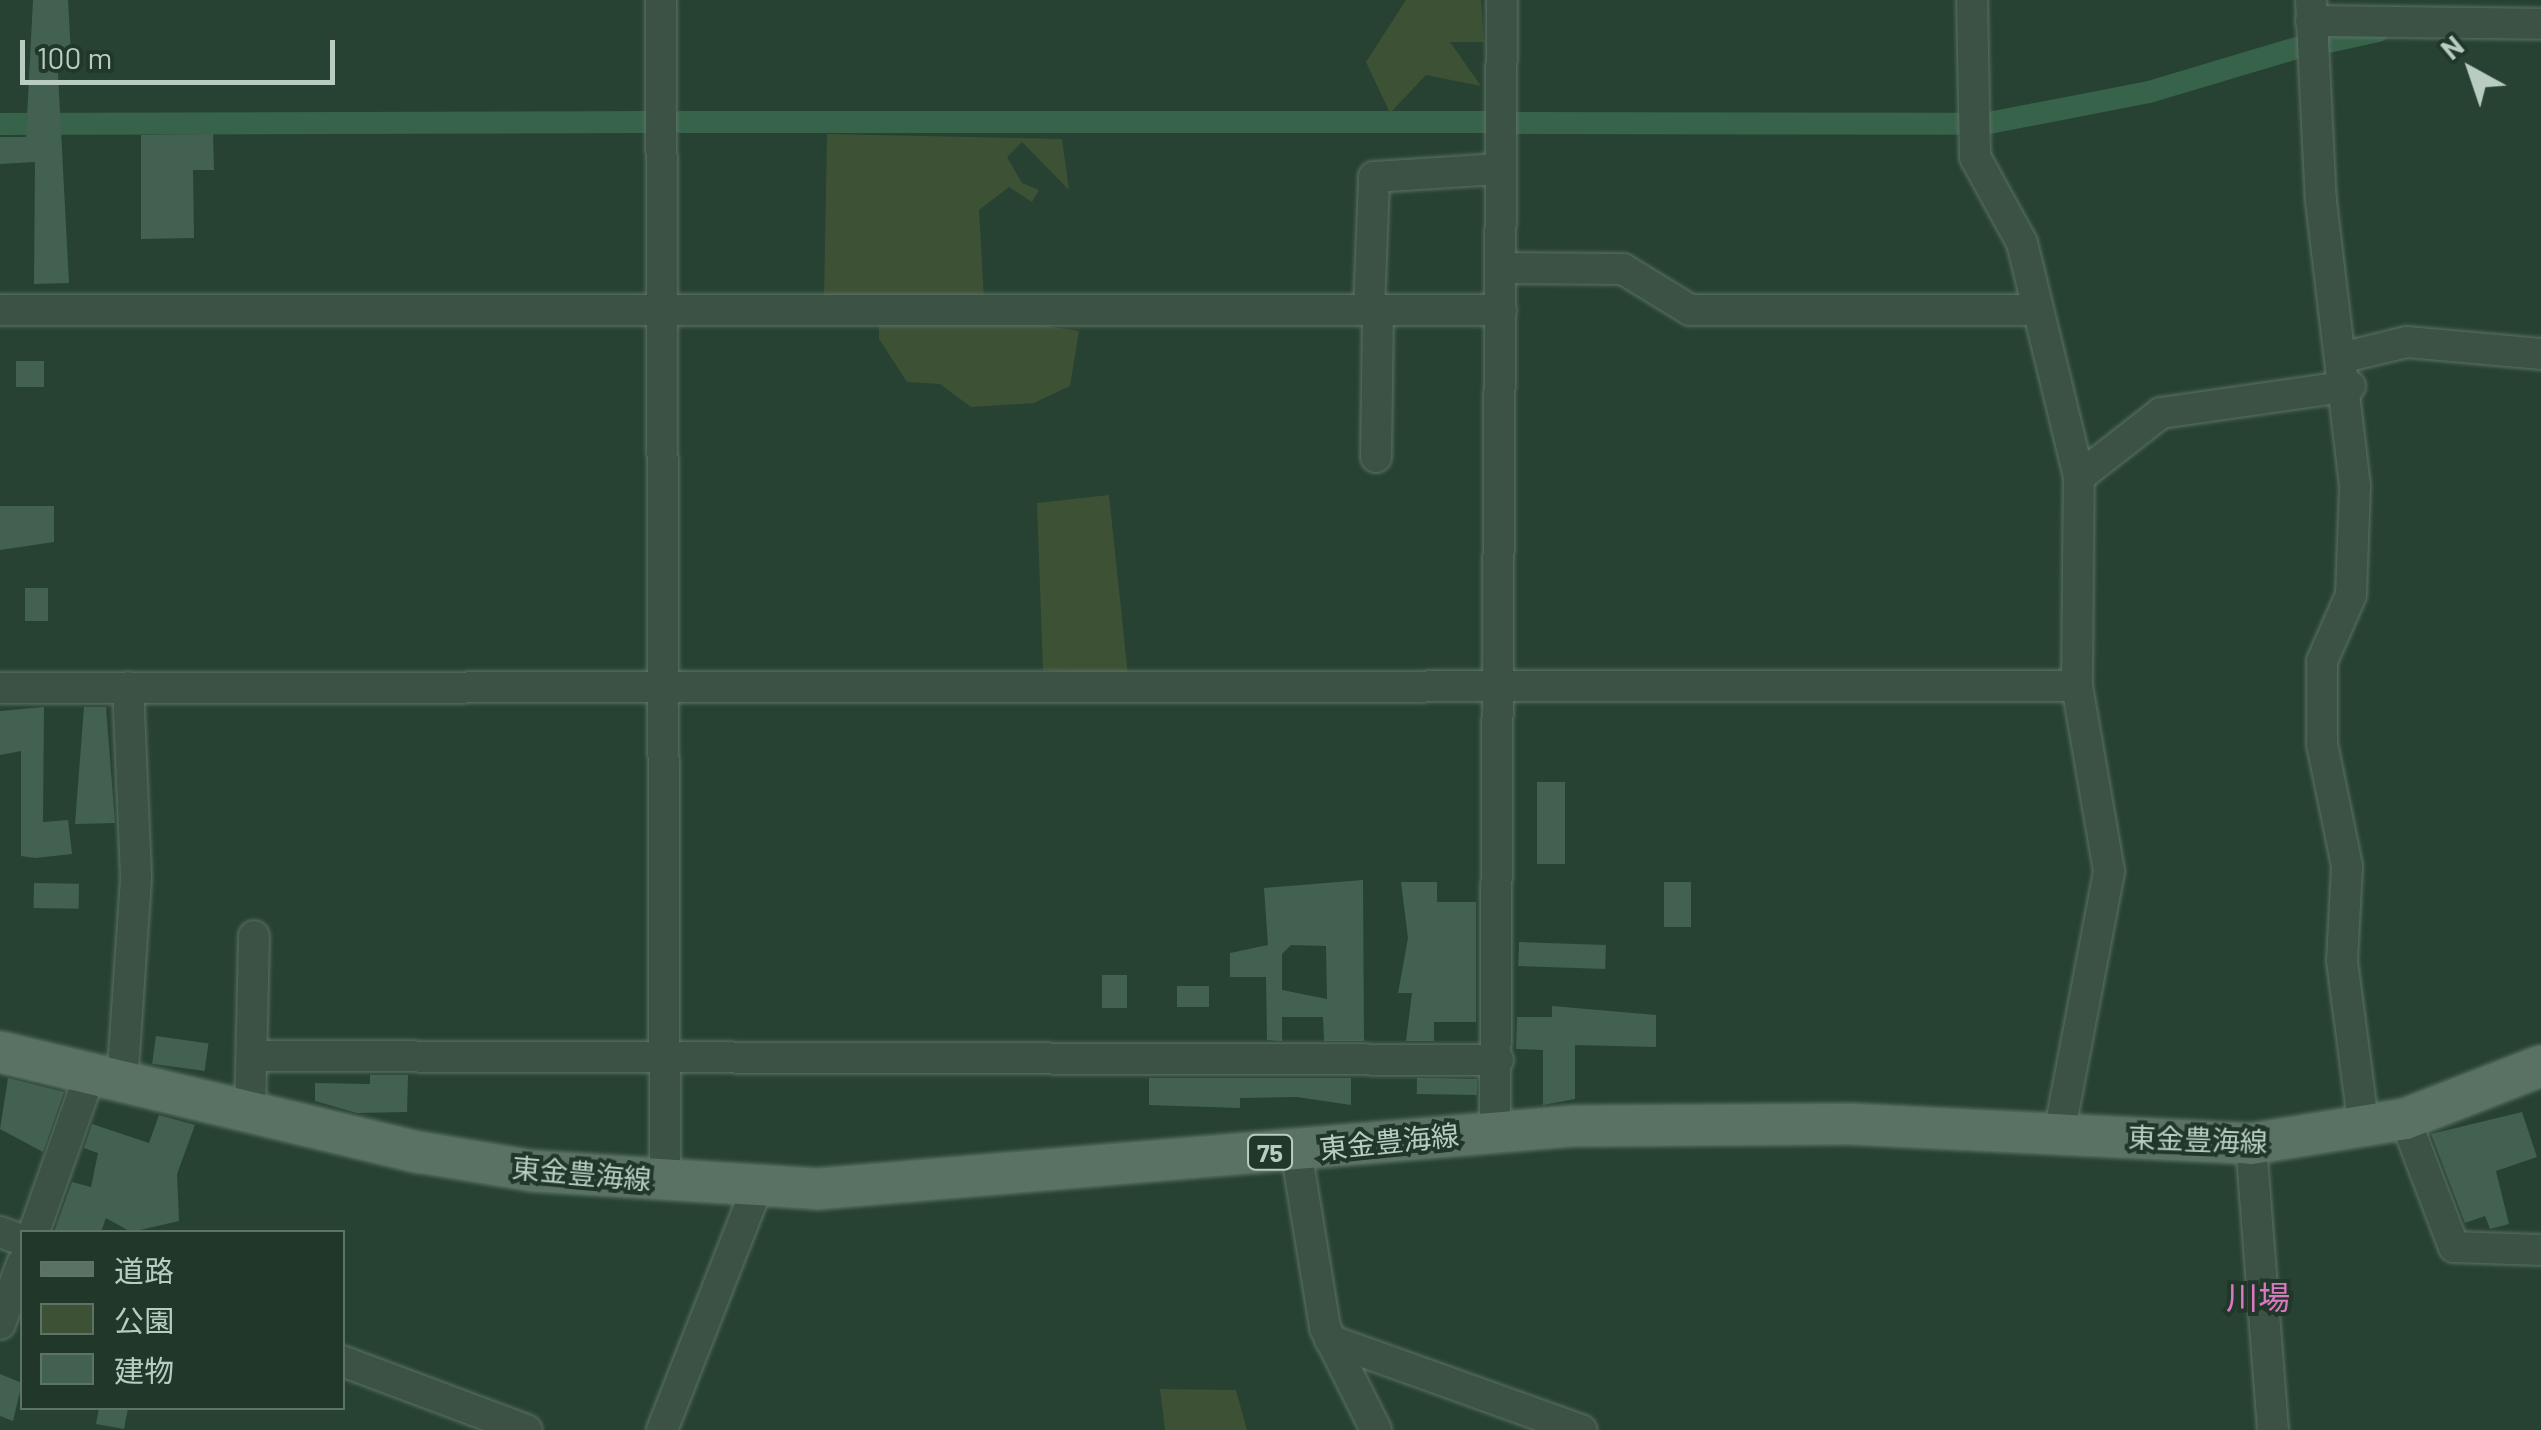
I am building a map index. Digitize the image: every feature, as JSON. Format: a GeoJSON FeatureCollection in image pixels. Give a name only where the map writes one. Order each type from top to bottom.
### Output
{"type":"FeatureCollection","features":[{"type":"Feature","properties":{"kind":"main road","name":"東金豊海線"},"geometry":{"type":"LineString","coordinates":[[0,1052],[250,1113],[533,1171],[756,1187],[920,1186],[1495,1130],[1712,1122],[2251,1144],[2364,1129],[2405,1119],[2541,1066]]}},
{"type":"Feature","properties":{"kind":"street"},"geometry":{"type":"LineString","coordinates":[[661,0],[659,684],[665,1181]]}},
{"type":"Feature","properties":{"kind":"street"},"geometry":{"type":"LineString","coordinates":[[1495,1130],[1502,0]]}},
{"type":"Feature","properties":{"kind":"street"},"geometry":{"type":"LineString","coordinates":[[1972,0],[1975,156],[2022,243],[2079,477],[2077,686],[2109,871],[2058,1134]]}},
{"type":"Feature","properties":{"kind":"street"},"geometry":{"type":"LineString","coordinates":[[2364,1129],[2342,961],[2347,866],[2326,782],[2320,690],[2322,660],[2351,595],[2347,371],[2325,236],[2311,10],[2541,24]]}},
{"type":"Feature","properties":{"kind":"street"},"geometry":{"type":"LineString","coordinates":[[1376,457],[1374,177],[1500,169]]}},
{"type":"Feature","properties":{"kind":"street"},"geometry":{"type":"LineString","coordinates":[[1501,268],[1623,269],[1690,310],[2037,310]]}},
{"type":"Feature","properties":{"kind":"street"},"geometry":{"type":"LineString","coordinates":[[0,310],[1501,310]]}},
{"type":"Feature","properties":{"kind":"street"},"geometry":{"type":"LineString","coordinates":[[2079,477],[2160,413],[2347,371],[2407,342],[2541,354]]}},
{"type":"Feature","properties":{"kind":"street"},"geometry":{"type":"LineString","coordinates":[[0,688],[1499,683],[2077,686]]}},
{"type":"Feature","properties":{"kind":"street"},"geometry":{"type":"LineString","coordinates":[[35,1230],[106,1080],[136,878],[128,687]]}},
{"type":"Feature","properties":{"kind":"street"},"geometry":{"type":"LineString","coordinates":[[250,1113],[254,936]]}},
{"type":"Feature","properties":{"kind":"street"},"geometry":{"type":"LineString","coordinates":[[252,1056],[1498,1060]]}},
{"type":"Feature","properties":{"kind":"street"},"geometry":{"type":"LineString","coordinates":[[2405,1119],[2454,1248],[2541,1250]]}},
{"type":"Feature","properties":{"kind":"street"},"geometry":{"type":"LineString","coordinates":[[2251,1144],[2274,1430]]}},
{"type":"Feature","properties":{"kind":"street"},"geometry":{"type":"LineString","coordinates":[[1296,1150],[1310,1275],[1330,1340],[1376,1430]]}},
{"type":"Feature","properties":{"kind":"street"},"geometry":{"type":"LineString","coordinates":[[662,1430],[756,1187]]}},
{"type":"Feature","properties":{"kind":"street"},"geometry":{"type":"LineString","coordinates":[[0,1324],[20,1269]]}},
{"type":"Feature","properties":{"kind":"street"},"geometry":{"type":"LineString","coordinates":[[1330,1340],[1581,1430]]}},
{"type":"Feature","properties":{"kind":"street"},"geometry":{"type":"LineString","coordinates":[[345,1361],[527,1430]]}},
{"type":"Feature","properties":{"kind":"green space"},"geometry":{"type":"Polygon","coordinates":[[[1406,0],[1481,0],[1484,42],[1450,42],[1481,86],[1426,75],[1390,113],[1366,62],[1406,0]]]}},
{"type":"Feature","properties":{"kind":"green space"},"geometry":{"type":"Polygon","coordinates":[[[827,134],[1062,139],[1069,190],[1022,142],[1007,157],[1022,183],[1039,190],[1032,202],[1009,187],[979,210],[985,316],[1079,331],[1070,386],[1034,403],[971,407],[940,384],[907,382],[879,339],[879,319],[824,298],[827,134]]]}},
{"type":"Feature","properties":{"kind":"green space"},"geometry":{"type":"Polygon","coordinates":[[[1109,495],[1128,675],[1043,670],[1037,503],[1109,495]]]}},
{"type":"Feature","properties":{"kind":"green space"},"geometry":{"type":"Polygon","coordinates":[[[1160,1389],[1236,1390],[1247,1430],[1165,1430],[1160,1389]]]}},
{"type":"Feature","properties":{"kind":"building"},"geometry":{"type":"Polygon","coordinates":[[[33,0],[68,0],[71,55],[57,55],[69,283],[34,284],[35,162],[0,164],[0,137],[26,137],[33,0]]]}},
{"type":"Feature","properties":{"kind":"building"},"geometry":{"type":"Polygon","coordinates":[[[213,134],[214,170],[193,170],[194,238],[141,239],[141,135],[213,134]]]}},
{"type":"Feature","properties":{"kind":"building"},"geometry":{"type":"Polygon","coordinates":[[[16,361],[44,361],[44,387],[16,387],[16,361]]]}},
{"type":"Feature","properties":{"kind":"building"},"geometry":{"type":"Polygon","coordinates":[[[0,506],[54,506],[54,542],[0,550],[0,506]]]}},
{"type":"Feature","properties":{"kind":"building"},"geometry":{"type":"Polygon","coordinates":[[[25,588],[48,588],[48,621],[25,621],[25,588]]]}},
{"type":"Feature","properties":{"kind":"building"},"geometry":{"type":"Polygon","coordinates":[[[44,707],[43,822],[68,820],[72,854],[35,858],[21,856],[21,751],[0,755],[0,711],[44,707]]]}},
{"type":"Feature","properties":{"kind":"building"},"geometry":{"type":"Polygon","coordinates":[[[84,707],[106,707],[115,823],[75,824],[84,707]]]}},
{"type":"Feature","properties":{"kind":"building"},"geometry":{"type":"Polygon","coordinates":[[[1537,782],[1565,782],[1565,864],[1537,864],[1537,782]]]}},
{"type":"Feature","properties":{"kind":"building"},"geometry":{"type":"Polygon","coordinates":[[[1363,880],[1364,1041],[1324,1041],[1323,1017],[1282,1017],[1282,1041],[1267,1040],[1266,977],[1230,977],[1230,953],[1268,945],[1264,888],[1363,880]],[[1291,945],[1282,954],[1282,990],[1327,999],[1326,946],[1291,945]]]}},
{"type":"Feature","properties":{"kind":"building"},"geometry":{"type":"Polygon","coordinates":[[[1401,882],[1437,882],[1437,902],[1476,902],[1476,1022],[1434,1022],[1434,1041],[1406,1041],[1412,993],[1398,993],[1408,938],[1401,882]]]}},
{"type":"Feature","properties":{"kind":"building"},"geometry":{"type":"Polygon","coordinates":[[[1664,882],[1691,882],[1691,927],[1664,927],[1664,882]]]}},
{"type":"Feature","properties":{"kind":"building"},"geometry":{"type":"Polygon","coordinates":[[[34,883],[79,884],[79,909],[34,908],[34,883]]]}},
{"type":"Feature","properties":{"kind":"building"},"geometry":{"type":"Polygon","coordinates":[[[1519,942],[1606,945],[1605,969],[1518,966],[1519,942]]]}},
{"type":"Feature","properties":{"kind":"building"},"geometry":{"type":"Polygon","coordinates":[[[1102,975],[1127,975],[1127,1008],[1102,1008],[1102,975]]]}},
{"type":"Feature","properties":{"kind":"building"},"geometry":{"type":"Polygon","coordinates":[[[1177,986],[1209,986],[1209,1007],[1177,1007],[1177,986]]]}},
{"type":"Feature","properties":{"kind":"building"},"geometry":{"type":"Polygon","coordinates":[[[1552,1006],[1656,1015],[1656,1047],[1575,1045],[1575,1099],[1543,1105],[1543,1050],[1516,1049],[1517,1017],[1552,1017],[1552,1006]]]}},
{"type":"Feature","properties":{"kind":"building"},"geometry":{"type":"Polygon","coordinates":[[[156,1036],[208,1043],[205,1071],[152,1064],[156,1036]]]}},
{"type":"Feature","properties":{"kind":"building"},"geometry":{"type":"Polygon","coordinates":[[[370,1075],[408,1075],[407,1112],[357,1113],[315,1101],[315,1083],[370,1084],[370,1075]]]}},
{"type":"Feature","properties":{"kind":"building"},"geometry":{"type":"Polygon","coordinates":[[[8,1078],[64,1092],[43,1152],[0,1129],[8,1078]]]}},
{"type":"Feature","properties":{"kind":"building"},"geometry":{"type":"Polygon","coordinates":[[[1149,1078],[1351,1078],[1351,1105],[1297,1097],[1240,1098],[1240,1108],[1149,1105],[1149,1078]]]}},
{"type":"Feature","properties":{"kind":"building"},"geometry":{"type":"Polygon","coordinates":[[[1417,1078],[1477,1079],[1477,1095],[1417,1094],[1417,1078]]]}},
{"type":"Feature","properties":{"kind":"building"},"geometry":{"type":"Polygon","coordinates":[[[2522,1112],[2537,1157],[2496,1171],[2509,1224],[2490,1229],[2485,1216],[2465,1223],[2431,1134],[2522,1112]]]}},
{"type":"Feature","properties":{"kind":"building"},"geometry":{"type":"Polygon","coordinates":[[[159,1115],[195,1125],[177,1174],[179,1221],[127,1230],[106,1218],[102,1230],[55,1230],[72,1182],[91,1187],[98,1153],[84,1148],[92,1124],[149,1143],[159,1115]]]}},
{"type":"Feature","properties":{"kind":"building"},"geometry":{"type":"Polygon","coordinates":[[[0,1374],[20,1382],[20,1391],[13,1421],[0,1416],[0,1374]]]}},
{"type":"Feature","properties":{"kind":"building"},"geometry":{"type":"Polygon","coordinates":[[[99,1410],[128,1410],[124,1429],[96,1424],[99,1410]]]}},
{"type":"Feature","properties":{"kind":"waterway"},"geometry":{"type":"LineString","coordinates":[[2328,42],[2378,31]]}},
{"type":"Feature","properties":{"kind":"waterway"},"geometry":{"type":"LineString","coordinates":[[1984,124],[2149,92],[2297,48]]}},
{"type":"Feature","properties":{"kind":"waterway"},"geometry":{"type":"LineString","coordinates":[[0,124],[649,122]]}},
{"type":"Feature","properties":{"kind":"waterway"},"geometry":{"type":"LineString","coordinates":[[681,122],[1489,122]]}},
{"type":"Feature","properties":{"kind":"waterway"},"geometry":{"type":"LineString","coordinates":[[1511,123],[1956,124]]}},
{"type":"Feature","properties":{"kind":"district","name":"川場"},"geometry":{"type":"Point","coordinates":[2258,1296]}}]}
